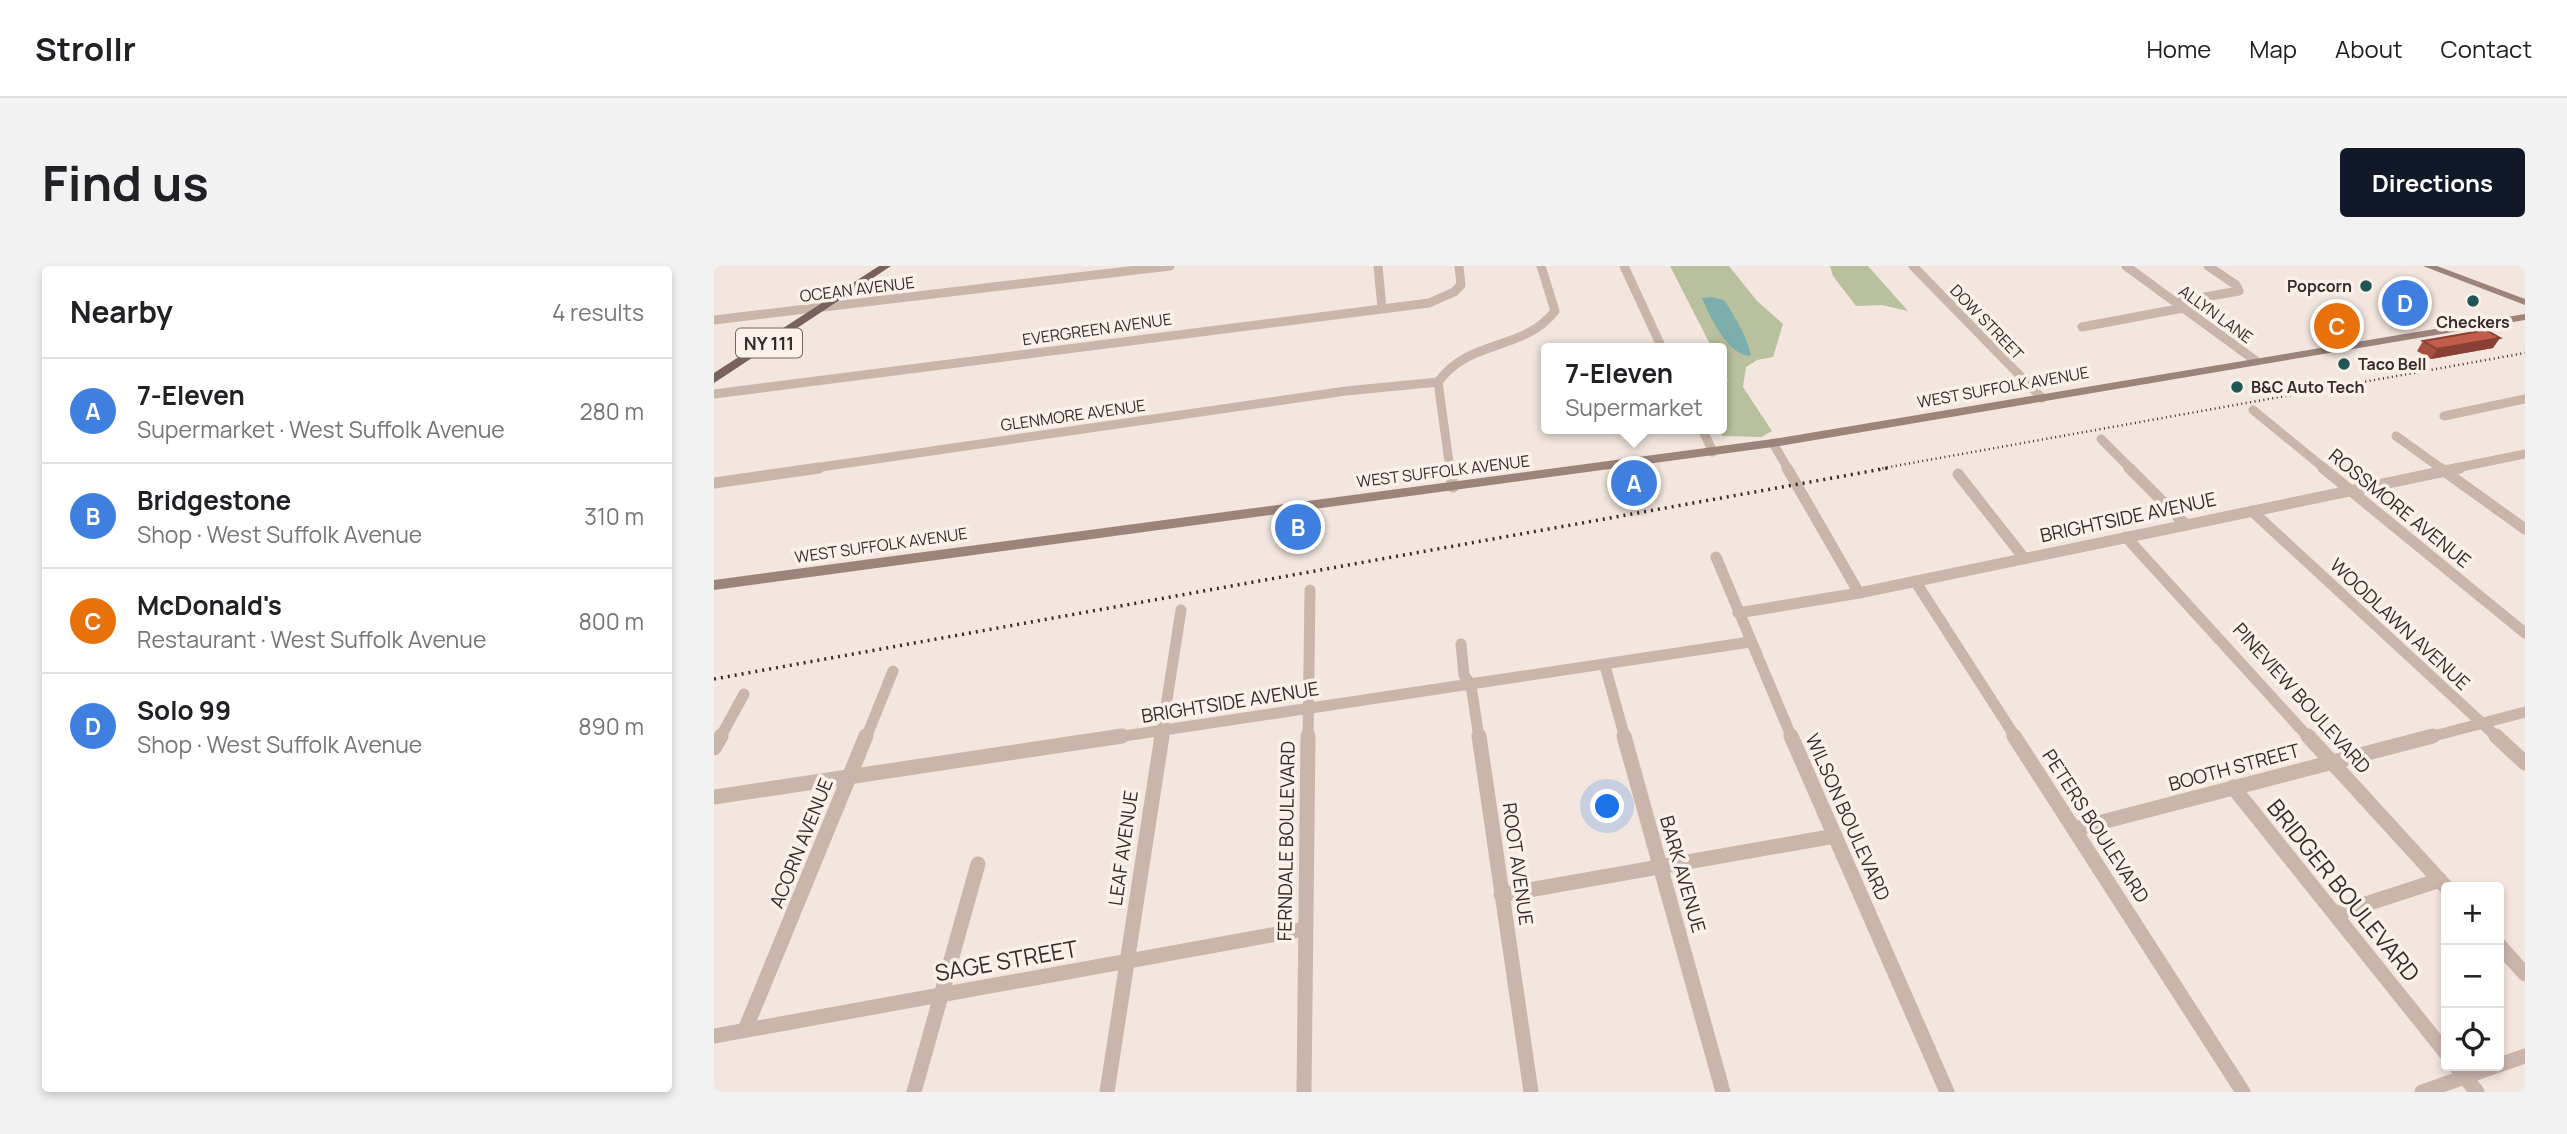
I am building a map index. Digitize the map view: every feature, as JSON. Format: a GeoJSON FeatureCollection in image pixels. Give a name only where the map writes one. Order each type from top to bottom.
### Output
{"type":"FeatureCollection","features":[{"type":"Feature","properties":{"kind":"main road","name":"NY 111"},"geometry":{"type":"LineString","coordinates":[[714,379],[886,266]]}},
{"type":"Feature","properties":{"kind":"main road"},"geometry":{"type":"LineString","coordinates":[[2428,266],[2525,302]]}},
{"type":"Feature","properties":{"kind":"main road","name":"WEST SUFFOLK AVENUE"},"geometry":{"type":"LineString","coordinates":[[714,584],[1713,452],[2525,317]]}},
{"type":"Feature","properties":{"kind":"main road","name":"WEST SUFFOLK AVENUE"},"geometry":{"type":"LineString","coordinates":[[2465,329],[2525,326]]}},
{"type":"Feature","properties":{"kind":"street","name":"OCEAN AVENUE"},"geometry":{"type":"LineString","coordinates":[[714,320],[1170,266]]}},
{"type":"Feature","properties":{"kind":"street"},"geometry":{"type":"LineString","coordinates":[[1378,266],[1382,308]]}},
{"type":"Feature","properties":{"kind":"street","name":"EVERGREEN AVENUE"},"geometry":{"type":"LineString","coordinates":[[714,394],[1444,298],[1461,285],[1459,266]]}},
{"type":"Feature","properties":{"kind":"street"},"geometry":{"type":"LineString","coordinates":[[1453,487],[1438,382],[1444,370],[1470,351],[1522,336],[1551,319],[1555,311],[1541,266]]}},
{"type":"Feature","properties":{"kind":"street"},"geometry":{"type":"LineString","coordinates":[[1624,266],[1660,343]]}},
{"type":"Feature","properties":{"kind":"street","name":"DOW STREET"},"geometry":{"type":"LineString","coordinates":[[1913,266],[2042,398]]}},
{"type":"Feature","properties":{"kind":"street","name":"ALLYN LANE"},"geometry":{"type":"LineString","coordinates":[[2126,266],[2256,361]]}},
{"type":"Feature","properties":{"kind":"street"},"geometry":{"type":"LineString","coordinates":[[2081,327],[2239,291],[2236,285],[2208,266]]}},
{"type":"Feature","properties":{"kind":"street","name":"GLENMORE AVENUE"},"geometry":{"type":"LineString","coordinates":[[714,483],[1346,391],[1438,382]]}},
{"type":"Feature","properties":{"kind":"street"},"geometry":{"type":"LineString","coordinates":[[2444,416],[2525,399]]}},
{"type":"Feature","properties":{"kind":"street","name":"ROSSMORE AVENUE"},"geometry":{"type":"LineString","coordinates":[[2253,410],[2525,633]]}},
{"type":"Feature","properties":{"kind":"street"},"geometry":{"type":"LineString","coordinates":[[1704,434],[1713,452]]}},
{"type":"Feature","properties":{"kind":"street"},"geometry":{"type":"LineString","coordinates":[[2396,436],[2525,529]]}},
{"type":"Feature","properties":{"kind":"street"},"geometry":{"type":"LineString","coordinates":[[2101,439],[2186,525]]}},
{"type":"Feature","properties":{"kind":"street"},"geometry":{"type":"LineString","coordinates":[[1773,443],[1859,593]]}},
{"type":"Feature","properties":{"kind":"street","name":"BRIGHTSIDE AVENUE"},"geometry":{"type":"LineString","coordinates":[[1738,613],[1859,593],[2525,454]]}},
{"type":"Feature","properties":{"kind":"street"},"geometry":{"type":"LineString","coordinates":[[1958,474],[2024,558]]}},
{"type":"Feature","properties":{"kind":"street","name":"WOODLAWN AVENUE"},"geometry":{"type":"LineString","coordinates":[[2252,512],[2525,763]]}},
{"type":"Feature","properties":{"kind":"street","name":"PINEVIEW BOULEVARD"},"geometry":{"type":"LineString","coordinates":[[2126,537],[2441,882]]}},
{"type":"Feature","properties":{"kind":"street","name":"WILSON BOULEVARD"},"geometry":{"type":"LineString","coordinates":[[1716,557],[1750,642],[1947,1092]]}},
{"type":"Feature","properties":{"kind":"street","name":"PETERS BOULEVARD"},"geometry":{"type":"LineString","coordinates":[[1915,581],[2243,1092]]}},
{"type":"Feature","properties":{"kind":"street","name":"FERNDALE BOULEVARD"},"geometry":{"type":"LineString","coordinates":[[1304,1092],[1310,590]]}},
{"type":"Feature","properties":{"kind":"street","name":"LEAF AVENUE"},"geometry":{"type":"LineString","coordinates":[[1107,1092],[1160,732],[1181,610]]}},
{"type":"Feature","properties":{"kind":"street","name":"BRIGHTSIDE AVENUE"},"geometry":{"type":"LineString","coordinates":[[714,797],[1605,666],[1750,642]]}},
{"type":"Feature","properties":{"kind":"street","name":"ROOT AVENUE"},"geometry":{"type":"LineString","coordinates":[[1461,645],[1464,675],[1471,685],[1531,1092]]}},
{"type":"Feature","properties":{"kind":"street","name":"BARK AVENUE"},"geometry":{"type":"LineString","coordinates":[[1605,666],[1723,1092]]}},
{"type":"Feature","properties":{"kind":"street","name":"ACORN AVENUE"},"geometry":{"type":"LineString","coordinates":[[745,1030],[893,671]]}},
{"type":"Feature","properties":{"kind":"street"},"geometry":{"type":"LineString","coordinates":[[714,748],[744,694]]}},
{"type":"Feature","properties":{"kind":"street","name":"BOOTH STREET"},"geometry":{"type":"LineString","coordinates":[[2075,829],[2525,712]]}},
{"type":"Feature","properties":{"kind":"street","name":"BRIDGER BOULEVARD"},"geometry":{"type":"LineString","coordinates":[[2233,787],[2441,1047]]}},
{"type":"Feature","properties":{"kind":"street"},"geometry":{"type":"LineString","coordinates":[[1501,895],[1835,836]]}},
{"type":"Feature","properties":{"kind":"street"},"geometry":{"type":"LineString","coordinates":[[914,1092],[978,864]]}},
{"type":"Feature","properties":{"kind":"street"},"geometry":{"type":"LineString","coordinates":[[2335,914],[2441,885]]}},
{"type":"Feature","properties":{"kind":"street","name":"SAGE STREET"},"geometry":{"type":"LineString","coordinates":[[714,1036],[1306,929]]}},
{"type":"Feature","properties":{"kind":"street"},"geometry":{"type":"LineString","coordinates":[[2504,951],[2525,974]]}},
{"type":"Feature","properties":{"kind":"street"},"geometry":{"type":"LineString","coordinates":[[2504,1063],[2525,1056]]}},
{"type":"Feature","properties":{"kind":"street"},"geometry":{"type":"LineString","coordinates":[[2422,1092],[2461,1071],[2477,1092]]}},
{"type":"Feature","properties":{"kind":"green space"},"geometry":{"type":"Polygon","coordinates":[[[1670,266],[1729,266],[1757,301],[1783,324],[1773,357],[1757,360],[1746,367],[1743,387],[1772,431],[1761,437],[1722,436],[1721,434],[1727,434],[1727,343],[1709,343],[1670,266]]]}},
{"type":"Feature","properties":{"kind":"green space"},"geometry":{"type":"Polygon","coordinates":[[[1830,266],[1868,266],[1908,311],[1882,305],[1856,306],[1833,276],[1830,266]]]}},
{"type":"Feature","properties":{"kind":"water"},"geometry":{"type":"Polygon","coordinates":[[[1702,298],[1724,300],[1744,334],[1751,356],[1735,350],[1721,334],[1702,298]]]}},
{"type":"Feature","properties":{"kind":"building"},"geometry":{"type":"Polygon","coordinates":[[[2486,330],[2500,338],[2437,349],[2423,341],[2486,330]]]}},
{"type":"Feature","properties":{"kind":"railway"},"geometry":{"type":"LineString","coordinates":[[1878,469],[2525,353]]}},
{"type":"Feature","properties":{"kind":"railway"},"geometry":{"type":"LineString","coordinates":[[714,679],[1888,468]]}},
{"type":"Feature","properties":{"kind":"place","name":"Popcorn"},"geometry":{"type":"Point","coordinates":[2366,286]}},
{"type":"Feature","properties":{"kind":"place","name":"Checkers"},"geometry":{"type":"Point","coordinates":[2473,301]}},
{"type":"Feature","properties":{"kind":"place","name":"Solo 99"},"geometry":{"type":"Point","coordinates":[2405,303]}},
{"type":"Feature","properties":{"kind":"place","name":"McDonald's"},"geometry":{"type":"Point","coordinates":[2337,326]}},
{"type":"Feature","properties":{"kind":"place","name":"Taco Bell"},"geometry":{"type":"Point","coordinates":[2344,364]}},
{"type":"Feature","properties":{"kind":"place","name":"B&C Auto Tech"},"geometry":{"type":"Point","coordinates":[2237,387]}},
{"type":"Feature","properties":{"kind":"place","name":"7-Eleven"},"geometry":{"type":"Point","coordinates":[1634,483]}},
{"type":"Feature","properties":{"kind":"place","name":"Bridgestone"},"geometry":{"type":"Point","coordinates":[1298,527]}}]}
